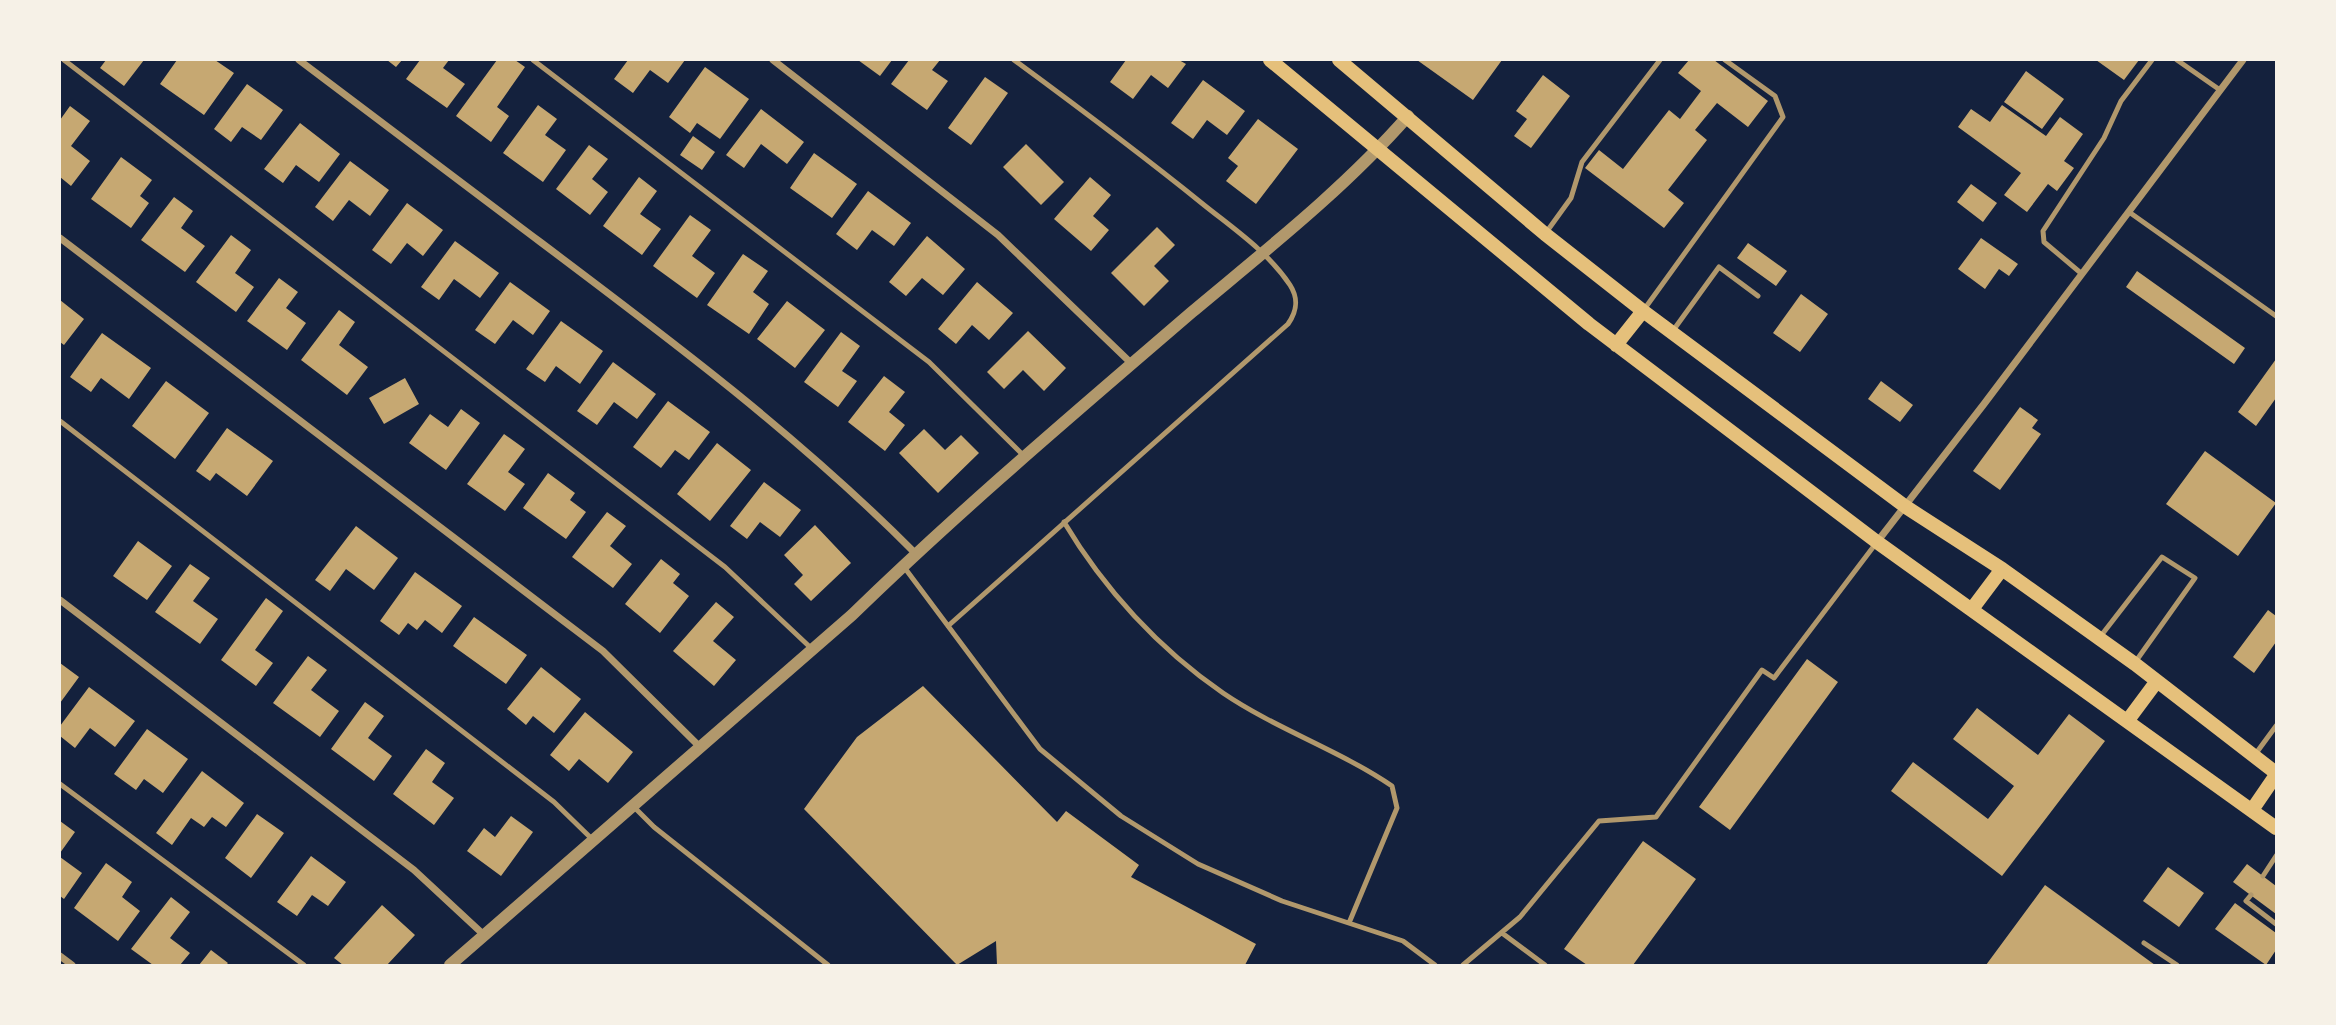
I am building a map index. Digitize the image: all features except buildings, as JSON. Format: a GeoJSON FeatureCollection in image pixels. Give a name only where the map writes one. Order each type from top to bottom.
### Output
{"type":"FeatureCollection","features":[{"type":"Feature","properties":{"kind":"main road"},"geometry":{"type":"LineString","coordinates":[[1270,60],[1380,148],[1465,224],[1616,345],[1877,542],[2277,828]]}},
{"type":"Feature","properties":{"kind":"main road"},"geometry":{"type":"LineString","coordinates":[[1339,60],[1545,234],[1643,311],[1906,507],[2002,569],[2135,664],[2277,774],[2252,810]]}},
{"type":"Feature","properties":{"kind":"main road"},"geometry":{"type":"LineString","coordinates":[[1616,345],[1643,311]]}},
{"type":"Feature","properties":{"kind":"main road"},"geometry":{"type":"LineString","coordinates":[[1972,609],[2002,569]]}},
{"type":"Feature","properties":{"kind":"main road"},"geometry":{"type":"LineString","coordinates":[[2128,720],[2157,681]]}},
{"type":"Feature","properties":{"kind":"street"},"geometry":{"type":"LineString","coordinates":[[299,60],[629,308],[787,432],[848,485],[915,553]]}},
{"type":"Feature","properties":{"kind":"street"},"geometry":{"type":"LineString","coordinates":[[773,60],[998,235],[1132,364]]}},
{"type":"Feature","properties":{"kind":"street"},"geometry":{"type":"LineString","coordinates":[[1877,542],[2243,60]]}},
{"type":"Feature","properties":{"kind":"street"},"geometry":{"type":"LineString","coordinates":[[450,965],[812,649],[915,553],[1380,148],[1408,116]]}},
{"type":"Feature","properties":{"kind":"street"},"geometry":{"type":"LineString","coordinates":[[60,239],[603,651],[699,746]]}},
{"type":"Feature","properties":{"kind":"street"},"geometry":{"type":"LineString","coordinates":[[60,600],[414,870],[484,935]]}},
{"type":"Feature","properties":{"kind":"street"},"geometry":{"type":"LineString","coordinates":[[60,956],[72,965]]}},
{"type":"Feature","properties":{"kind":"lane"},"geometry":{"type":"LineString","coordinates":[[64,60],[724,567],[812,649]]}},
{"type":"Feature","properties":{"kind":"lane"},"geometry":{"type":"LineString","coordinates":[[533,60],[929,362],[1025,457]]}},
{"type":"Feature","properties":{"kind":"lane"},"geometry":{"type":"LineString","coordinates":[[948,626],[1288,324],[1296,313],[1297,303],[1290,286],[1262,252],[1144,157],[1014,60]]}},
{"type":"Feature","properties":{"kind":"lane"},"geometry":{"type":"LineString","coordinates":[[1545,234],[1570,198],[1582,162],[1660,60]]}},
{"type":"Feature","properties":{"kind":"lane"},"geometry":{"type":"LineString","coordinates":[[1643,311],[1783,117],[1775,96],[1725,60]]}},
{"type":"Feature","properties":{"kind":"lane"},"geometry":{"type":"LineString","coordinates":[[2082,274],[2043,242],[2043,231],[2104,138],[2121,101],[2152,60]]}},
{"type":"Feature","properties":{"kind":"lane"},"geometry":{"type":"LineString","coordinates":[[2177,60],[2220,90]]}},
{"type":"Feature","properties":{"kind":"lane"},"geometry":{"type":"LineString","coordinates":[[2129,212],[2277,316]]}},
{"type":"Feature","properties":{"kind":"lane"},"geometry":{"type":"LineString","coordinates":[[1672,332],[1719,267],[1758,296]]}},
{"type":"Feature","properties":{"kind":"lane"},"geometry":{"type":"LineString","coordinates":[[60,421],[554,802],[593,840]]}},
{"type":"Feature","properties":{"kind":"lane"},"geometry":{"type":"LineString","coordinates":[[1064,522],[1089,563],[1128,608],[1179,658],[1224,694],[1392,786],[1396,808],[1349,923]]}},
{"type":"Feature","properties":{"kind":"lane"},"geometry":{"type":"LineString","coordinates":[[1464,965],[1520,917],[1599,821],[1656,817],[1762,670],[1774,678],[1877,542]]}},
{"type":"Feature","properties":{"kind":"lane"},"geometry":{"type":"LineString","coordinates":[[2099,638],[2162,557],[2196,578],[2135,664]]}},
{"type":"Feature","properties":{"kind":"lane"},"geometry":{"type":"LineString","coordinates":[[903,566],[1040,749],[1121,816],[1198,864],[1282,901],[1402,941],[1435,965]]}},
{"type":"Feature","properties":{"kind":"lane"},"geometry":{"type":"LineString","coordinates":[[2254,756],[2277,726]]}},
{"type":"Feature","properties":{"kind":"lane"},"geometry":{"type":"LineString","coordinates":[[60,784],[303,965]]}},
{"type":"Feature","properties":{"kind":"lane"},"geometry":{"type":"LineString","coordinates":[[632,805],[654,827],[828,965]]}},
{"type":"Feature","properties":{"kind":"lane"},"geometry":{"type":"LineString","coordinates":[[2263,876],[2277,856]]}},
{"type":"Feature","properties":{"kind":"lane"},"geometry":{"type":"LineString","coordinates":[[2251,895],[2246,901],[2277,924]]}},
{"type":"Feature","properties":{"kind":"lane"},"geometry":{"type":"LineString","coordinates":[[1502,933],[1545,965]]}},
{"type":"Feature","properties":{"kind":"lane"},"geometry":{"type":"LineString","coordinates":[[2144,943],[2176,965]]}}]}
